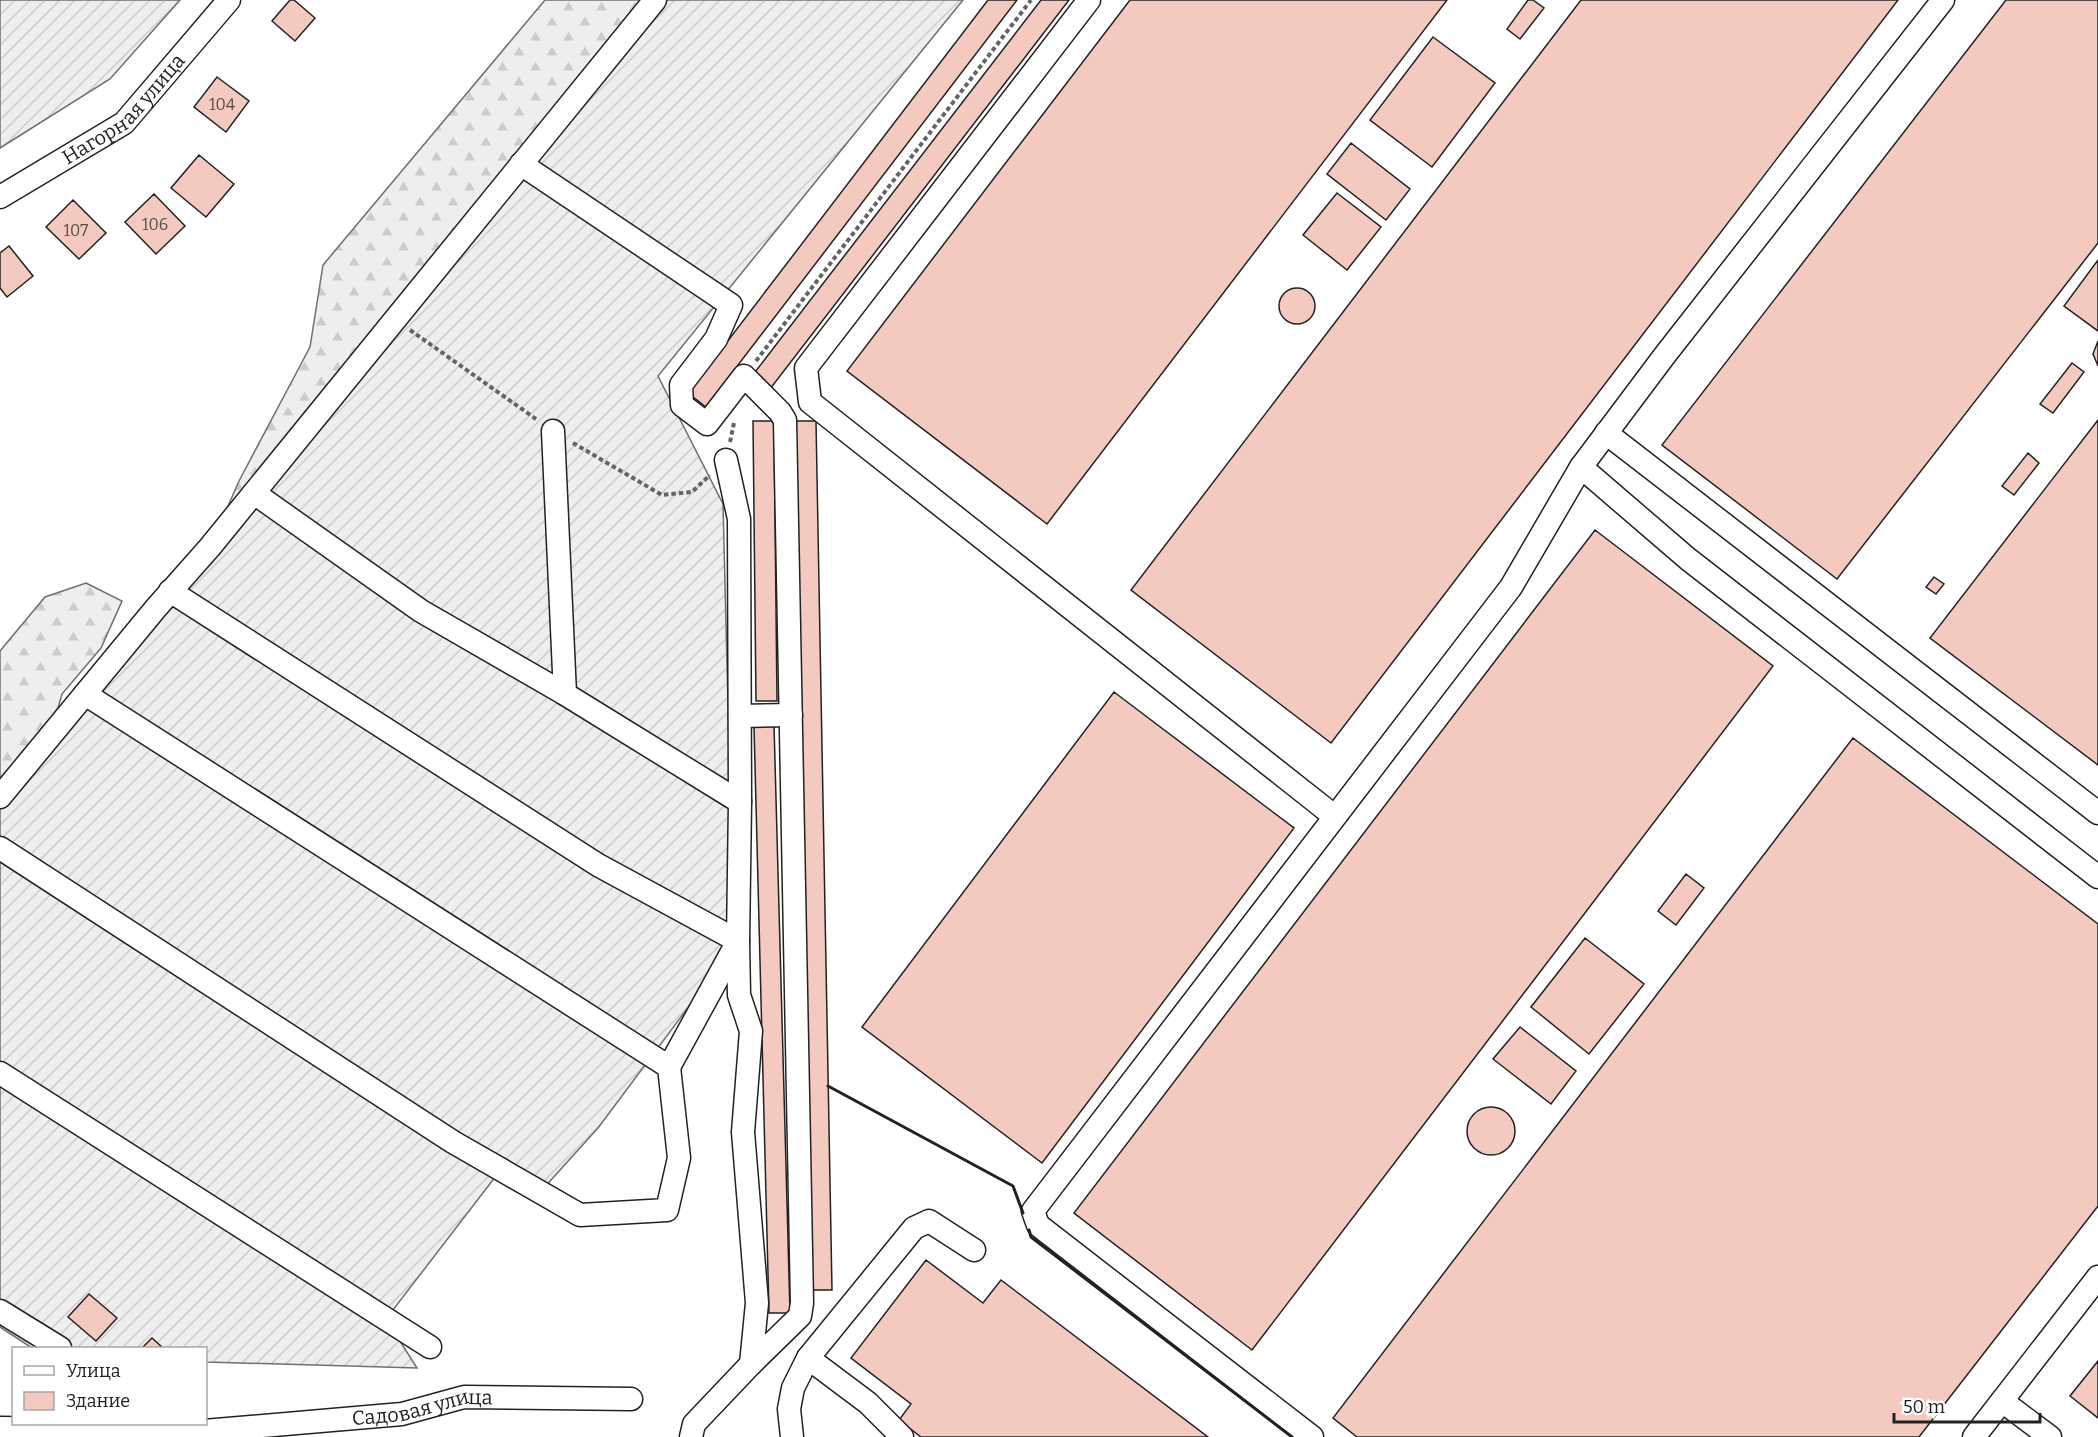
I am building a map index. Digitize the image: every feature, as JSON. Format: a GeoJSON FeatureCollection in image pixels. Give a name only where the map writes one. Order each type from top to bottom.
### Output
{"type":"FeatureCollection","features":[{"type":"Feature","properties":{"kind":"street","name":"Нагорная улица"},"geometry":{"type":"LineString","coordinates":[[0,196],[124,123],[229,0]]}},
{"type":"Feature","properties":{"kind":"street"},"geometry":{"type":"LineString","coordinates":[[0,797],[254,493],[655,0]]}},
{"type":"Feature","properties":{"kind":"street"},"geometry":{"type":"LineString","coordinates":[[1089,0],[806,368],[810,402],[1334,816]]}},
{"type":"Feature","properties":{"kind":"street"},"geometry":{"type":"LineString","coordinates":[[1312,1437],[1038,1225],[1033,1211],[1511,587],[1581,467],[1606,433],[1943,0]]}},
{"type":"Feature","properties":{"kind":"street"},"geometry":{"type":"LineString","coordinates":[[521,165],[731,305],[716,339],[681,385],[682,405],[706,424],[744,376],[785,420],[802,1303],[800,1316],[694,1424],[691,1437]]}},
{"type":"Feature","properties":{"kind":"street"},"geometry":{"type":"LineString","coordinates":[[553,431],[565,694]]}},
{"type":"Feature","properties":{"kind":"street"},"geometry":{"type":"LineString","coordinates":[[1606,433],[2098,813]]}},
{"type":"Feature","properties":{"kind":"street"},"geometry":{"type":"LineString","coordinates":[[726,460],[739,519],[738,941],[739,995],[751,1031],[743,1132],[757,1303],[751,1364]]}},
{"type":"Feature","properties":{"kind":"street"},"geometry":{"type":"LineString","coordinates":[[1581,467],[1688,559],[2098,877]]}},
{"type":"Feature","properties":{"kind":"street"},"geometry":{"type":"LineString","coordinates":[[254,493],[421,611],[565,694],[740,802]]}},
{"type":"Feature","properties":{"kind":"street"},"geometry":{"type":"LineString","coordinates":[[170,591],[598,865],[738,941]]}},
{"type":"Feature","properties":{"kind":"street"},"geometry":{"type":"LineString","coordinates":[[85,694],[669,1067]]}},
{"type":"Feature","properties":{"kind":"street"},"geometry":{"type":"LineString","coordinates":[[740,716],[791,715]]}},
{"type":"Feature","properties":{"kind":"street"},"geometry":{"type":"LineString","coordinates":[[0,848],[453,1142],[580,1215],[667,1210],[679,1158],[669,1067],[738,941]]}},
{"type":"Feature","properties":{"kind":"street"},"geometry":{"type":"LineString","coordinates":[[0,1073],[430,1347]]}},
{"type":"Feature","properties":{"kind":"street"},"geometry":{"type":"LineString","coordinates":[[792,1437],[789,1409],[793,1388],[808,1358],[914,1228],[929,1221],[974,1250]]}},
{"type":"Feature","properties":{"kind":"street"},"geometry":{"type":"LineString","coordinates":[[1974,1437],[2098,1277]]}},
{"type":"Feature","properties":{"kind":"street"},"geometry":{"type":"LineString","coordinates":[[0,1311],[58,1347]]}},
{"type":"Feature","properties":{"kind":"street"},"geometry":{"type":"LineString","coordinates":[[808,1358],[868,1403],[902,1437]]}},
{"type":"Feature","properties":{"kind":"street","name":"Садовая улица"},"geometry":{"type":"LineString","coordinates":[[0,1428],[204,1434],[402,1414],[464,1397],[631,1399]]}},
{"type":"Feature","properties":{"kind":"street"},"geometry":{"type":"LineString","coordinates":[[2002,1401],[2050,1437]]}},
{"type":"Feature","properties":{"kind":"green space"},"geometry":{"type":"Polygon","coordinates":[[[0,0],[180,0],[110,79],[0,148],[0,0]]]}},
{"type":"Feature","properties":{"kind":"green space"},"geometry":{"type":"Polygon","coordinates":[[[545,0],[655,0],[210,547],[239,481],[310,347],[323,265],[545,0]]]}},
{"type":"Feature","properties":{"kind":"green space"},"geometry":{"type":"Polygon","coordinates":[[[655,0],[963,0],[658,376],[723,504],[734,946],[598,1128],[541,1191],[499,1172],[386,1319],[417,1368],[207,1362],[207,1347],[30,1347],[0,1327],[0,797],[655,0]]]}},
{"type":"Feature","properties":{"kind":"green space"},"geometry":{"type":"Polygon","coordinates":[[[86,583],[122,601],[101,648],[62,694],[50,736],[0,797],[0,651],[45,597],[86,583]]]}},
{"type":"Feature","properties":{"kind":"building"},"geometry":{"type":"Polygon","coordinates":[[[290,0],[294,0],[315,18],[295,41],[272,21],[290,0]]]}},
{"type":"Feature","properties":{"kind":"building"},"geometry":{"type":"Polygon","coordinates":[[[988,0],[1017,0],[706,407],[688,393],[988,0]]]}},
{"type":"Feature","properties":{"kind":"building"},"geometry":{"type":"Polygon","coordinates":[[[1041,0],[1069,0],[770,389],[752,376],[1041,0]]]}},
{"type":"Feature","properties":{"kind":"building"},"geometry":{"type":"Polygon","coordinates":[[[1130,0],[1447,0],[1047,524],[847,371],[1130,0]]]}},
{"type":"Feature","properties":{"kind":"building"},"geometry":{"type":"Polygon","coordinates":[[[1528,0],[1533,0],[1544,8],[1520,39],[1507,29],[1528,0]]]}},
{"type":"Feature","properties":{"kind":"building"},"geometry":{"type":"Polygon","coordinates":[[[1581,0],[1898,0],[1331,743],[1131,590],[1581,0]]]}},
{"type":"Feature","properties":{"kind":"building"},"geometry":{"type":"Polygon","coordinates":[[[2006,0],[2098,0],[2098,243],[1837,579],[1662,445],[2006,0]]]}},
{"type":"Feature","properties":{"kind":"building"},"geometry":{"type":"Polygon","coordinates":[[[1433,37],[1495,83],[1432,167],[1370,120],[1433,37]]]}},
{"type":"Feature","properties":{"kind":"building"},"geometry":{"type":"Polygon","coordinates":[[[217,77],[249,101],[226,132],[194,107],[217,77]]]}},
{"type":"Feature","properties":{"kind":"building"},"geometry":{"type":"Polygon","coordinates":[[[1351,143],[1410,189],[1386,220],[1327,174],[1351,143]]]}},
{"type":"Feature","properties":{"kind":"building"},"geometry":{"type":"Polygon","coordinates":[[[199,155],[234,184],[206,217],[171,188],[199,155]]]}},
{"type":"Feature","properties":{"kind":"building"},"geometry":{"type":"Polygon","coordinates":[[[1337,193],[1381,227],[1347,270],[1303,235],[1337,193]]]}},
{"type":"Feature","properties":{"kind":"building"},"geometry":{"type":"Polygon","coordinates":[[[154,194],[185,226],[156,254],[125,222],[154,194]]]}},
{"type":"Feature","properties":{"kind":"building"},"geometry":{"type":"Polygon","coordinates":[[[73,200],[106,233],[79,259],[46,227],[73,200]]]}},
{"type":"Feature","properties":{"kind":"building"},"geometry":{"type":"Polygon","coordinates":[[[9,246],[33,276],[7,297],[0,288],[0,253],[9,246]]]}},
{"type":"Feature","properties":{"kind":"building"},"geometry":{"type":"Polygon","coordinates":[[[2098,260],[2098,331],[2064,306],[2098,260]]]}},
{"type":"Feature","properties":{"kind":"building"},"geometry":{"type":"Polygon","coordinates":[[[1297,288],[1310,293],[1315,306],[1310,319],[1297,324],[1284,319],[1279,306],[1284,293],[1297,288]]]}},
{"type":"Feature","properties":{"kind":"building"},"geometry":{"type":"Polygon","coordinates":[[[2098,341],[2098,366],[2093,354],[2098,341]]]}},
{"type":"Feature","properties":{"kind":"building"},"geometry":{"type":"Polygon","coordinates":[[[2072,363],[2084,372],[2053,413],[2040,404],[2072,363]]]}},
{"type":"Feature","properties":{"kind":"building"},"geometry":{"type":"Polygon","coordinates":[[[2098,420],[2098,765],[1930,638],[2098,420]]]}},
{"type":"Feature","properties":{"kind":"building"},"geometry":{"type":"Polygon","coordinates":[[[753,421],[774,421],[777,701],[756,701],[753,421]]]}},
{"type":"Feature","properties":{"kind":"building"},"geometry":{"type":"Polygon","coordinates":[[[795,421],[816,421],[832,1290],[812,1290],[795,421]]]}},
{"type":"Feature","properties":{"kind":"building"},"geometry":{"type":"Polygon","coordinates":[[[2028,453],[2039,463],[2014,495],[2002,486],[2028,453]]]}},
{"type":"Feature","properties":{"kind":"building"},"geometry":{"type":"Polygon","coordinates":[[[1595,530],[1773,666],[1252,1350],[1074,1213],[1595,530]]]}},
{"type":"Feature","properties":{"kind":"building"},"geometry":{"type":"Polygon","coordinates":[[[1934,577],[1944,584],[1936,594],[1926,587],[1934,577]]]}},
{"type":"Feature","properties":{"kind":"building"},"geometry":{"type":"Polygon","coordinates":[[[1114,692],[1294,828],[1042,1163],[862,1027],[1114,692]]]}},
{"type":"Feature","properties":{"kind":"building"},"geometry":{"type":"Polygon","coordinates":[[[774,725],[790,1313],[769,1313],[754,726],[774,725]]]}},
{"type":"Feature","properties":{"kind":"building"},"geometry":{"type":"Polygon","coordinates":[[[1853,738],[2098,924],[2098,1206],[1919,1437],[1357,1437],[1333,1418],[1853,738]]]}},
{"type":"Feature","properties":{"kind":"building"},"geometry":{"type":"Polygon","coordinates":[[[1686,874],[1704,888],[1676,925],[1658,911],[1686,874]]]}},
{"type":"Feature","properties":{"kind":"building"},"geometry":{"type":"Polygon","coordinates":[[[1585,938],[1644,984],[1589,1054],[1531,1007],[1585,938]]]}},
{"type":"Feature","properties":{"kind":"building"},"geometry":{"type":"Polygon","coordinates":[[[1520,1027],[1576,1071],[1551,1104],[1493,1059],[1520,1027]]]}},
{"type":"Feature","properties":{"kind":"building"},"geometry":{"type":"Polygon","coordinates":[[[1491,1107],[1508,1114],[1515,1131],[1508,1148],[1491,1155],[1474,1148],[1467,1131],[1474,1114],[1491,1107]]]}},
{"type":"Feature","properties":{"kind":"building"},"geometry":{"type":"Polygon","coordinates":[[[926,1260],[983,1303],[1001,1280],[1208,1437],[921,1437],[899,1420],[911,1404],[851,1358],[926,1260]]]}},
{"type":"Feature","properties":{"kind":"building"},"geometry":{"type":"Polygon","coordinates":[[[89,1294],[117,1318],[96,1341],[68,1317],[89,1294]]]}},
{"type":"Feature","properties":{"kind":"building"},"geometry":{"type":"Polygon","coordinates":[[[152,1338],[162,1347],[143,1347],[152,1338]]]}},
{"type":"Feature","properties":{"kind":"building"},"geometry":{"type":"Polygon","coordinates":[[[2098,1361],[2098,1418],[2070,1396],[2098,1361]]]}},
{"type":"Feature","properties":{"kind":"wall"},"geometry":{"type":"LineString","coordinates":[[828,1086],[1013,1186],[1023,1213]]}},
{"type":"Feature","properties":{"kind":"wall"},"geometry":{"type":"LineString","coordinates":[[1029,1230],[1031,1237],[1292,1437]]}}]}
